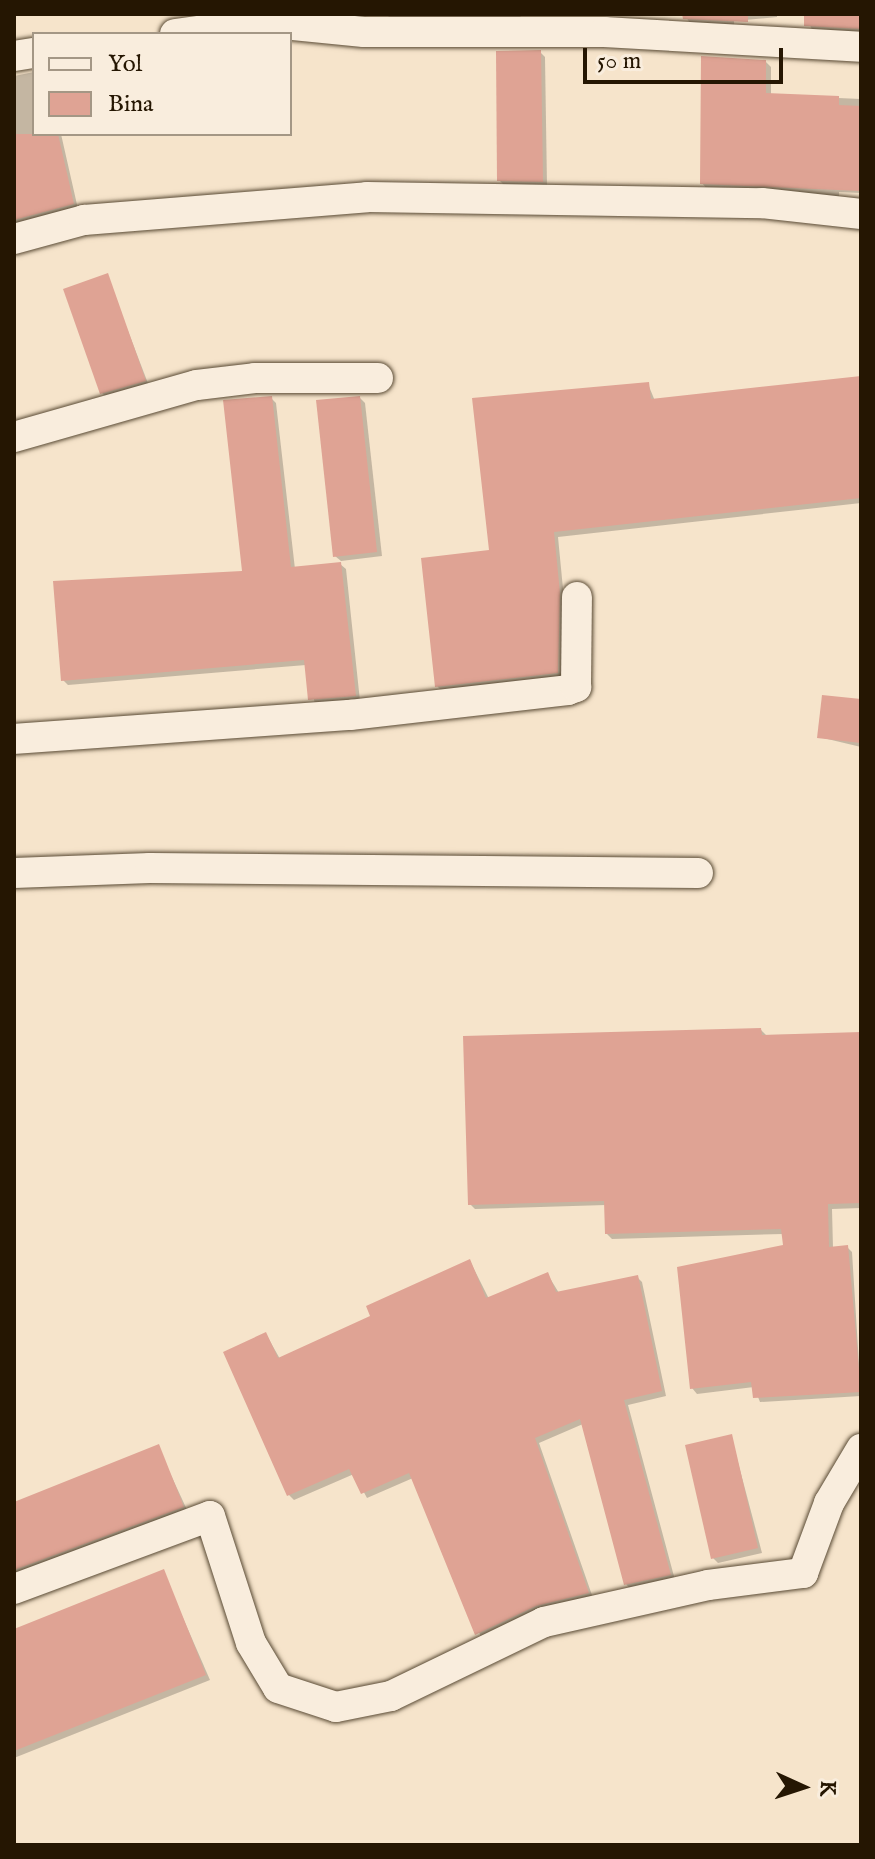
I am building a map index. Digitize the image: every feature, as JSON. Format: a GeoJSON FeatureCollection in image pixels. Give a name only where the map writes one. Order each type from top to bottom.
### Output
{"type":"FeatureCollection","features":[{"type":"Feature","properties":{"kind":"street"},"geometry":{"type":"LineString","coordinates":[[190,32],[263,22],[364,32],[604,32],[861,47]]}},
{"type":"Feature","properties":{"kind":"street"},"geometry":{"type":"LineString","coordinates":[[14,239],[84,220],[367,197],[762,203],[861,214]]}},
{"type":"Feature","properties":{"kind":"street"},"geometry":{"type":"LineString","coordinates":[[14,437],[197,385],[255,378],[378,378]]}},
{"type":"Feature","properties":{"kind":"street"},"geometry":{"type":"LineString","coordinates":[[14,739],[334,717],[568,690],[576,687],[577,597]]}},
{"type":"Feature","properties":{"kind":"street"},"geometry":{"type":"LineString","coordinates":[[14,873],[150,868],[698,873]]}},
{"type":"Feature","properties":{"kind":"street"},"geometry":{"type":"LineString","coordinates":[[14,1589],[210,1516],[251,1643],[278,1688],[336,1707],[391,1696],[544,1622],[708,1585],[803,1573],[829,1503],[861,1449]]}},
{"type":"Feature","properties":{"kind":"building"},"geometry":{"type":"Polygon","coordinates":[[[682,14],[748,14],[748,22],[683,19],[682,14]]]}},
{"type":"Feature","properties":{"kind":"building"},"geometry":{"type":"Polygon","coordinates":[[[804,14],[861,14],[861,29],[804,26],[804,14]]]}},
{"type":"Feature","properties":{"kind":"building"},"geometry":{"type":"Polygon","coordinates":[[[541,50],[543,182],[497,181],[496,51],[541,50]]]}},
{"type":"Feature","properties":{"kind":"building"},"geometry":{"type":"Polygon","coordinates":[[[701,56],[766,60],[766,93],[839,96],[839,105],[861,106],[861,191],[700,184],[701,56]]]}},
{"type":"Feature","properties":{"kind":"building"},"geometry":{"type":"Polygon","coordinates":[[[14,134],[58,136],[74,204],[14,220],[14,134]]]}},
{"type":"Feature","properties":{"kind":"building"},"geometry":{"type":"Polygon","coordinates":[[[108,273],[146,381],[100,394],[63,289],[108,273]]]}},
{"type":"Feature","properties":{"kind":"building"},"geometry":{"type":"Polygon","coordinates":[[[861,376],[861,498],[554,532],[560,593],[558,673],[435,687],[421,558],[489,550],[472,398],[649,382],[651,399],[861,376]]]}},
{"type":"Feature","properties":{"kind":"building"},"geometry":{"type":"Polygon","coordinates":[[[272,396],[291,567],[341,562],[356,696],[308,700],[304,660],[61,681],[53,581],[242,571],[223,400],[272,396]]]}},
{"type":"Feature","properties":{"kind":"building"},"geometry":{"type":"Polygon","coordinates":[[[360,396],[377,552],[333,557],[316,400],[360,396]]]}},
{"type":"Feature","properties":{"kind":"building"},"geometry":{"type":"Polygon","coordinates":[[[822,695],[861,699],[861,743],[817,738],[822,695]]]}},
{"type":"Feature","properties":{"kind":"building"},"geometry":{"type":"Polygon","coordinates":[[[761,1028],[762,1035],[861,1032],[861,1203],[828,1204],[829,1247],[848,1245],[861,1392],[753,1398],[751,1382],[690,1389],[677,1267],[783,1245],[781,1229],[605,1234],[604,1201],[468,1205],[463,1036],[761,1028]]]}},
{"type":"Feature","properties":{"kind":"building"},"geometry":{"type":"Polygon","coordinates":[[[470,1259],[486,1298],[548,1272],[556,1292],[638,1275],[662,1391],[624,1400],[671,1575],[624,1585],[580,1419],[535,1438],[589,1593],[536,1606],[475,1635],[409,1473],[361,1494],[349,1469],[287,1496],[223,1352],[266,1332],[278,1358],[370,1316],[366,1306],[470,1259]]]}},
{"type":"Feature","properties":{"kind":"building"},"geometry":{"type":"Polygon","coordinates":[[[732,1434],[758,1548],[711,1559],[685,1445],[732,1434]]]}},
{"type":"Feature","properties":{"kind":"building"},"geometry":{"type":"Polygon","coordinates":[[[159,1444],[184,1507],[14,1570],[14,1502],[159,1444]]]}},
{"type":"Feature","properties":{"kind":"building"},"geometry":{"type":"Polygon","coordinates":[[[164,1569],[206,1675],[14,1751],[14,1629],[164,1569]]]}}]}
